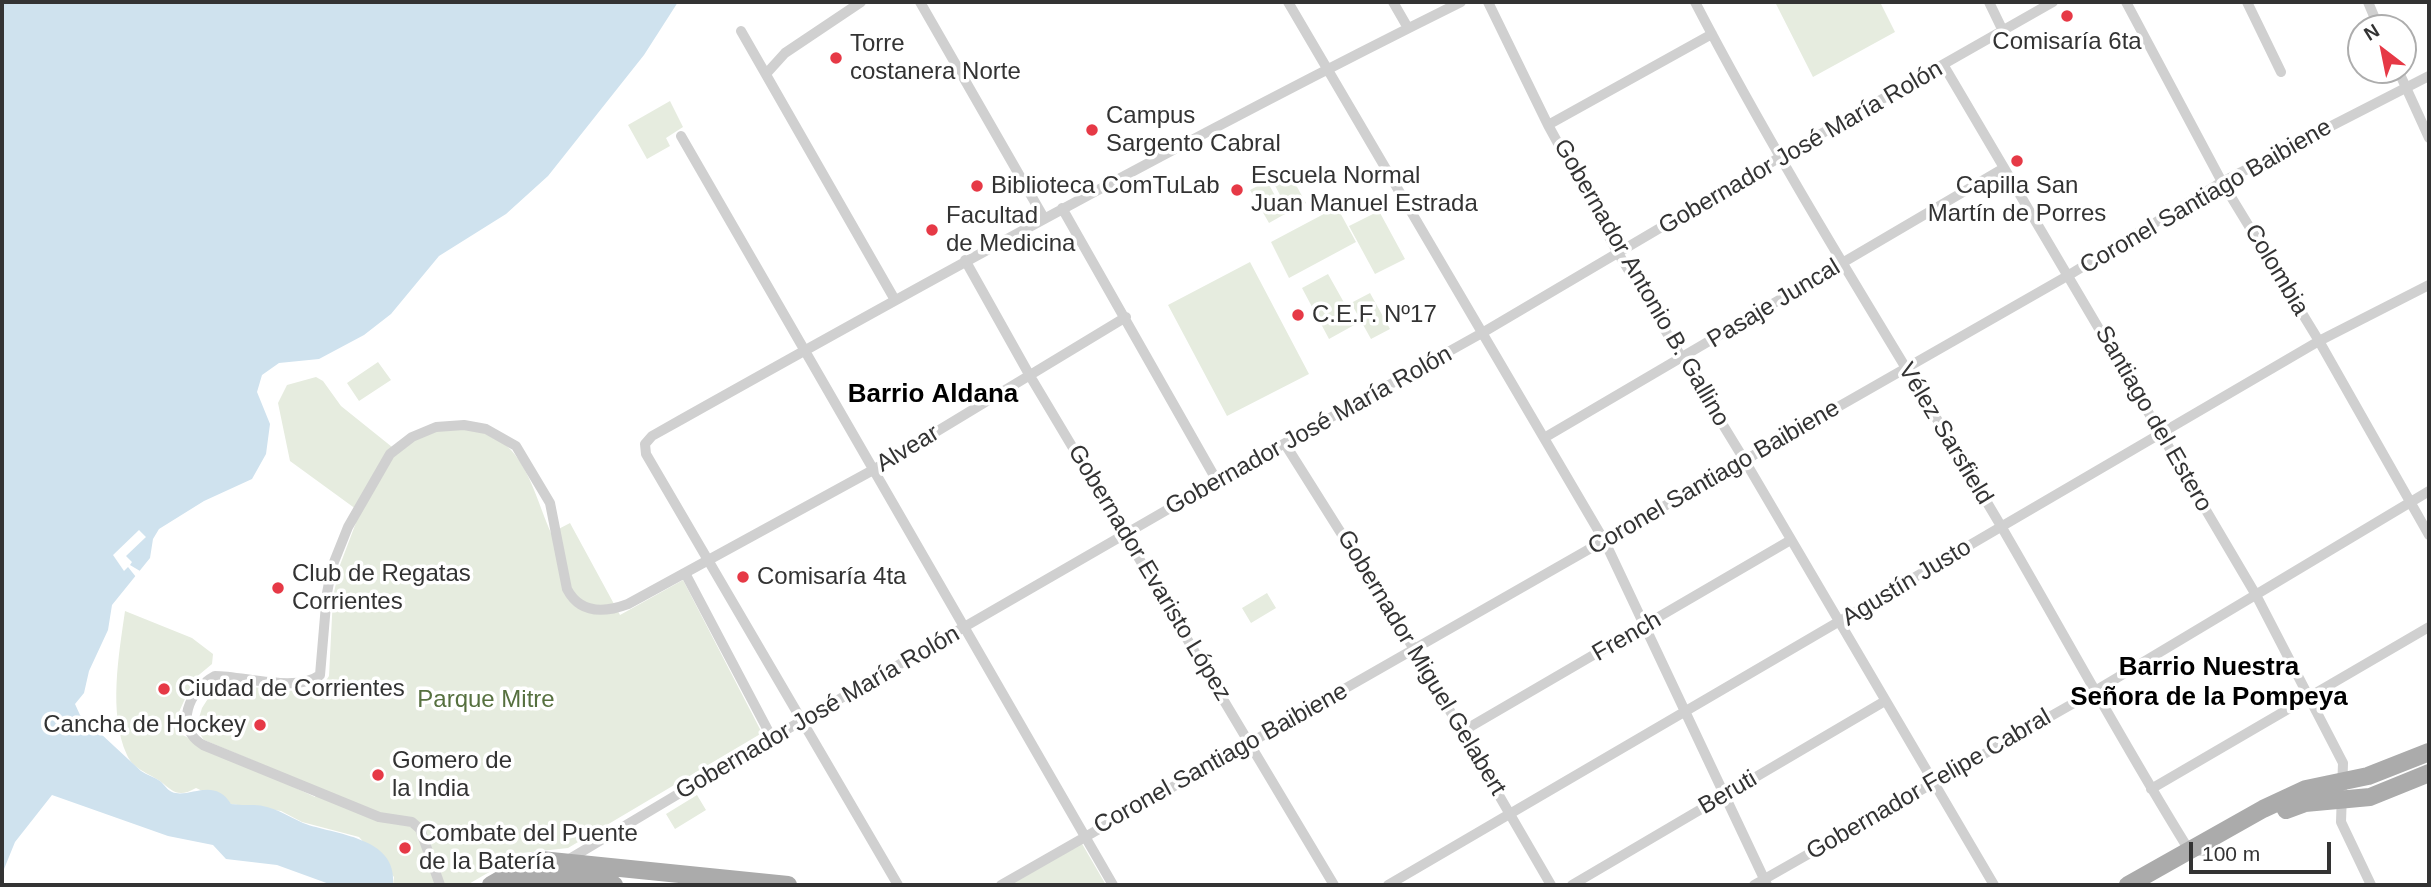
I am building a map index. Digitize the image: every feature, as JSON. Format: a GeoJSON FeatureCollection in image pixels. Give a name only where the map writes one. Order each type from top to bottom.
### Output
{"type":"FeatureCollection","features":[{"type":"Feature","properties":{"kind":"main road"},"geometry":{"type":"LineString","coordinates":[[2147,885],[2198,851],[2306,789],[2368,776],[2429,752]]}},
{"type":"Feature","properties":{"kind":"main road"},"geometry":{"type":"LineString","coordinates":[[2128,885],[2284,810],[2305,803],[2370,797],[2429,774]]}},
{"type":"Feature","properties":{"kind":"main road"},"geometry":{"type":"LineString","coordinates":[[491,885],[531,862],[566,861],[685,880],[788,885]]}},
{"type":"Feature","properties":{"kind":"main road"},"geometry":{"type":"LineString","coordinates":[[516,885],[542,878],[614,885]]}},
{"type":"Feature","properties":{"kind":"street"},"geometry":{"type":"LineString","coordinates":[[766,74],[785,53],[861,2]]}},
{"type":"Feature","properties":{"kind":"street"},"geometry":{"type":"LineString","coordinates":[[920,2],[1044,218]]}},
{"type":"Feature","properties":{"kind":"street"},"geometry":{"type":"LineString","coordinates":[[1288,2],[1605,542],[1762,883]]}},
{"type":"Feature","properties":{"kind":"street"},"geometry":{"type":"LineString","coordinates":[[1393,2],[1408,28]]}},
{"type":"Feature","properties":{"kind":"street"},"geometry":{"type":"LineString","coordinates":[[898,885],[646,454],[645,444],[652,436],[965,260],[1327,68],[1461,2]]}},
{"type":"Feature","properties":{"kind":"street","name":"Gobernador Antonio B. Gallino"},"geometry":{"type":"LineString","coordinates":[[1488,2],[1548,125],[1618,253],[1745,461],[1994,885]]}},
{"type":"Feature","properties":{"kind":"street","name":"Vélez Sarsfield"},"geometry":{"type":"LineString","coordinates":[[1695,2],[1843,262],[2001,527],[2151,789],[2198,851]]}},
{"type":"Feature","properties":{"kind":"street"},"geometry":{"type":"LineString","coordinates":[[1989,2],[2003,31]]}},
{"type":"Feature","properties":{"kind":"street","name":"Gobernador José María Rolón"},"geometry":{"type":"LineString","coordinates":[[566,861],[772,738],[1217,481],[1482,333],[1782,156],[2053,2]]}},
{"type":"Feature","properties":{"kind":"street","name":"Colombia"},"geometry":{"type":"LineString","coordinates":[[2126,2],[2222,182],[2319,341],[2429,535]]}},
{"type":"Feature","properties":{"kind":"street"},"geometry":{"type":"LineString","coordinates":[[2247,2],[2281,72]]}},
{"type":"Feature","properties":{"kind":"street"},"geometry":{"type":"LineString","coordinates":[[741,31],[895,300]]}},
{"type":"Feature","properties":{"kind":"street"},"geometry":{"type":"LineString","coordinates":[[1548,125],[1712,34]]}},
{"type":"Feature","properties":{"kind":"street","name":"Santiago del Estero"},"geometry":{"type":"LineString","coordinates":[[1944,66],[2256,595],[2307,699],[2343,763],[2344,780]]}},
{"type":"Feature","properties":{"kind":"street","name":"Coronel Santiago Baibiene"},"geometry":{"type":"LineString","coordinates":[[1001,885],[2069,275],[2222,182],[2429,76]]}},
{"type":"Feature","properties":{"kind":"street"},"geometry":{"type":"LineString","coordinates":[[2406,86],[2429,138]]}},
{"type":"Feature","properties":{"kind":"street"},"geometry":{"type":"LineString","coordinates":[[681,136],[1113,885]]}},
{"type":"Feature","properties":{"kind":"street","name":"Pasaje Juncal"},"geometry":{"type":"LineString","coordinates":[[1544,438],[1683,359],[2004,168]]}},
{"type":"Feature","properties":{"kind":"street"},"geometry":{"type":"LineString","coordinates":[[1062,208],[1217,481]]}},
{"type":"Feature","properties":{"kind":"street","name":"Gobernador Evaristo López"},"geometry":{"type":"LineString","coordinates":[[965,260],[1030,376],[1334,885]]}},
{"type":"Feature","properties":{"kind":"street","name":"Agustín Justo"},"geometry":{"type":"LineString","coordinates":[[1388,885],[2319,341],[2429,285]]}},
{"type":"Feature","properties":{"kind":"street","name":"Alvear"},"geometry":{"type":"LineString","coordinates":[[440,885],[420,829],[412,822],[379,817],[191,738],[185,727],[185,715],[205,682],[215,676],[296,684],[312,682],[320,674],[332,566],[348,527],[390,454],[412,437],[436,427],[464,425],[486,429],[516,446],[551,503],[567,589],[573,600],[584,607],[610,611],[628,604],[873,470],[1126,317]]}},
{"type":"Feature","properties":{"kind":"street","name":"Gobernador Miguel Gelabert"},"geometry":{"type":"LineString","coordinates":[[1286,444],[1415,649],[1512,813],[1551,885]]}},
{"type":"Feature","properties":{"kind":"street","name":"Gobernador Felipe Cabral"},"geometry":{"type":"LineString","coordinates":[[1762,883],[2095,691],[2429,491]]}},
{"type":"Feature","properties":{"kind":"street","name":"French"},"geometry":{"type":"LineString","coordinates":[[1463,731],[1790,541]]}},
{"type":"Feature","properties":{"kind":"street"},"geometry":{"type":"LineString","coordinates":[[685,573],[772,738]]}},
{"type":"Feature","properties":{"kind":"street"},"geometry":{"type":"LineString","coordinates":[[2151,789],[2429,627]]}},
{"type":"Feature","properties":{"kind":"street","name":"Beruti"},"geometry":{"type":"LineString","coordinates":[[1572,885],[1885,701]]}},
{"type":"Feature","properties":{"kind":"street"},"geometry":{"type":"LineString","coordinates":[[2344,780],[2341,822],[2371,885]]}},
{"type":"Feature","properties":{"kind":"green space"},"geometry":{"type":"Polygon","coordinates":[[[1775,2],[1880,2],[1895,32],[1813,77],[1775,2]]]}},
{"type":"Feature","properties":{"kind":"green space"},"geometry":{"type":"Polygon","coordinates":[[[670,101],[683,127],[666,138],[670,146],[647,159],[628,125],[670,101]]]}},
{"type":"Feature","properties":{"kind":"green space"},"geometry":{"type":"Polygon","coordinates":[[[1287,169],[1306,203],[1289,212],[1271,178],[1287,169]]]}},
{"type":"Feature","properties":{"kind":"green space"},"geometry":{"type":"Polygon","coordinates":[[[1267,181],[1285,214],[1269,223],[1250,190],[1267,181]]]}},
{"type":"Feature","properties":{"kind":"green space"},"geometry":{"type":"Polygon","coordinates":[[[1337,207],[1356,242],[1289,278],[1271,242],[1337,207]]]}},
{"type":"Feature","properties":{"kind":"green space"},"geometry":{"type":"Polygon","coordinates":[[[1379,211],[1405,259],[1375,274],[1349,226],[1379,211]]]}},
{"type":"Feature","properties":{"kind":"green space"},"geometry":{"type":"Polygon","coordinates":[[[1250,262],[1309,374],[1227,416],[1168,305],[1250,262]]]}},
{"type":"Feature","properties":{"kind":"green space"},"geometry":{"type":"Polygon","coordinates":[[[1328,274],[1356,324],[1329,339],[1302,288],[1328,274]]]}},
{"type":"Feature","properties":{"kind":"green space"},"geometry":{"type":"Polygon","coordinates":[[[1370,293],[1390,329],[1371,339],[1351,303],[1370,293]]]}},
{"type":"Feature","properties":{"kind":"green space"},"geometry":{"type":"Polygon","coordinates":[[[378,362],[391,380],[359,401],[347,383],[378,362]]]}},
{"type":"Feature","properties":{"kind":"green space","name":"Parque Mitre"},"geometry":{"type":"Polygon","coordinates":[[[316,377],[323,381],[341,406],[397,451],[424,435],[455,428],[470,428],[499,439],[524,468],[551,533],[570,523],[620,615],[683,580],[762,733],[568,848],[522,853],[467,885],[393,885],[394,877],[359,837],[302,822],[281,811],[231,804],[196,788],[185,793],[176,792],[137,767],[127,755],[121,739],[116,702],[125,611],[192,638],[213,654],[212,664],[194,679],[174,723],[176,732],[315,797],[319,788],[204,740],[196,728],[202,708],[216,686],[294,691],[321,685],[329,676],[333,597],[340,565],[360,512],[290,461],[278,403],[287,385],[316,377]]]}},
{"type":"Feature","properties":{"kind":"green space"},"geometry":{"type":"Polygon","coordinates":[[[1267,593],[1276,608],[1251,623],[1242,608],[1267,593]]]}},
{"type":"Feature","properties":{"kind":"green space"},"geometry":{"type":"Polygon","coordinates":[[[697,795],[706,810],[675,829],[666,814],[697,795]]]}},
{"type":"Feature","properties":{"kind":"green space"},"geometry":{"type":"Polygon","coordinates":[[[1081,842],[1106,885],[1008,885],[1081,842]]]}},
{"type":"Feature","properties":{"kind":"water"},"geometry":{"type":"Polygon","coordinates":[[[2,2],[678,2],[644,55],[548,176],[506,214],[439,256],[391,314],[364,335],[319,359],[279,363],[262,375],[257,392],[270,424],[266,454],[252,479],[204,501],[159,529],[153,539],[150,558],[112,605],[108,630],[89,671],[84,693],[75,704],[80,715],[133,764],[160,781],[170,791],[217,791],[231,804],[265,806],[303,823],[362,840],[385,856],[392,869],[393,885],[332,885],[277,865],[226,859],[213,845],[168,836],[52,795],[15,842],[2,874],[2,2]]]}},
{"type":"Feature","properties":{"kind":"pier"},"geometry":{"type":"Polygon","coordinates":[[[139,530],[146,537],[126,556],[132,562],[130,565],[140,571],[136,577],[128,567],[124,571],[113,555],[139,530]]]}},
{"type":"Feature","properties":{"kind":"place","name":"Comisaría 6ta"},"geometry":{"type":"Point","coordinates":[2067,16]}},
{"type":"Feature","properties":{"kind":"place","name":"Torre costanera Norte"},"geometry":{"type":"Point","coordinates":[836,58]}},
{"type":"Feature","properties":{"kind":"place","name":"Campus Sargento Cabral"},"geometry":{"type":"Point","coordinates":[1092,130]}},
{"type":"Feature","properties":{"kind":"place","name":"Capilla San Martín de Porres"},"geometry":{"type":"Point","coordinates":[2017,161]}},
{"type":"Feature","properties":{"kind":"place","name":"Biblioteca ComTuLab"},"geometry":{"type":"Point","coordinates":[977,186]}},
{"type":"Feature","properties":{"kind":"place","name":"Escuela Normal Juan Manuel Estrada"},"geometry":{"type":"Point","coordinates":[1237,190]}},
{"type":"Feature","properties":{"kind":"place","name":"Facultad de Medicina"},"geometry":{"type":"Point","coordinates":[932,230]}},
{"type":"Feature","properties":{"kind":"place","name":"C.E.F. Nº17"},"geometry":{"type":"Point","coordinates":[1298,315]}},
{"type":"Feature","properties":{"kind":"place","name":"Comisaría 4ta"},"geometry":{"type":"Point","coordinates":[743,577]}},
{"type":"Feature","properties":{"kind":"place","name":"Club de Regatas Corrientes"},"geometry":{"type":"Point","coordinates":[278,588]}},
{"type":"Feature","properties":{"kind":"place","name":"Ciudad de Corrientes"},"geometry":{"type":"Point","coordinates":[164,689]}},
{"type":"Feature","properties":{"kind":"place","name":"Cancha de Hockey"},"geometry":{"type":"Point","coordinates":[260,725]}},
{"type":"Feature","properties":{"kind":"place","name":"Gomero de la India"},"geometry":{"type":"Point","coordinates":[378,775]}},
{"type":"Feature","properties":{"kind":"place","name":"Combate del Puente de la Batería"},"geometry":{"type":"Point","coordinates":[405,848]}},
{"type":"Feature","properties":{"kind":"district","name":"Barrio Aldana"},"geometry":{"type":"Point","coordinates":[933,395]}},
{"type":"Feature","properties":{"kind":"district","name":"Barrio Nuestra Señora de la Pompeya"},"geometry":{"type":"Point","coordinates":[2209,683]}}]}
